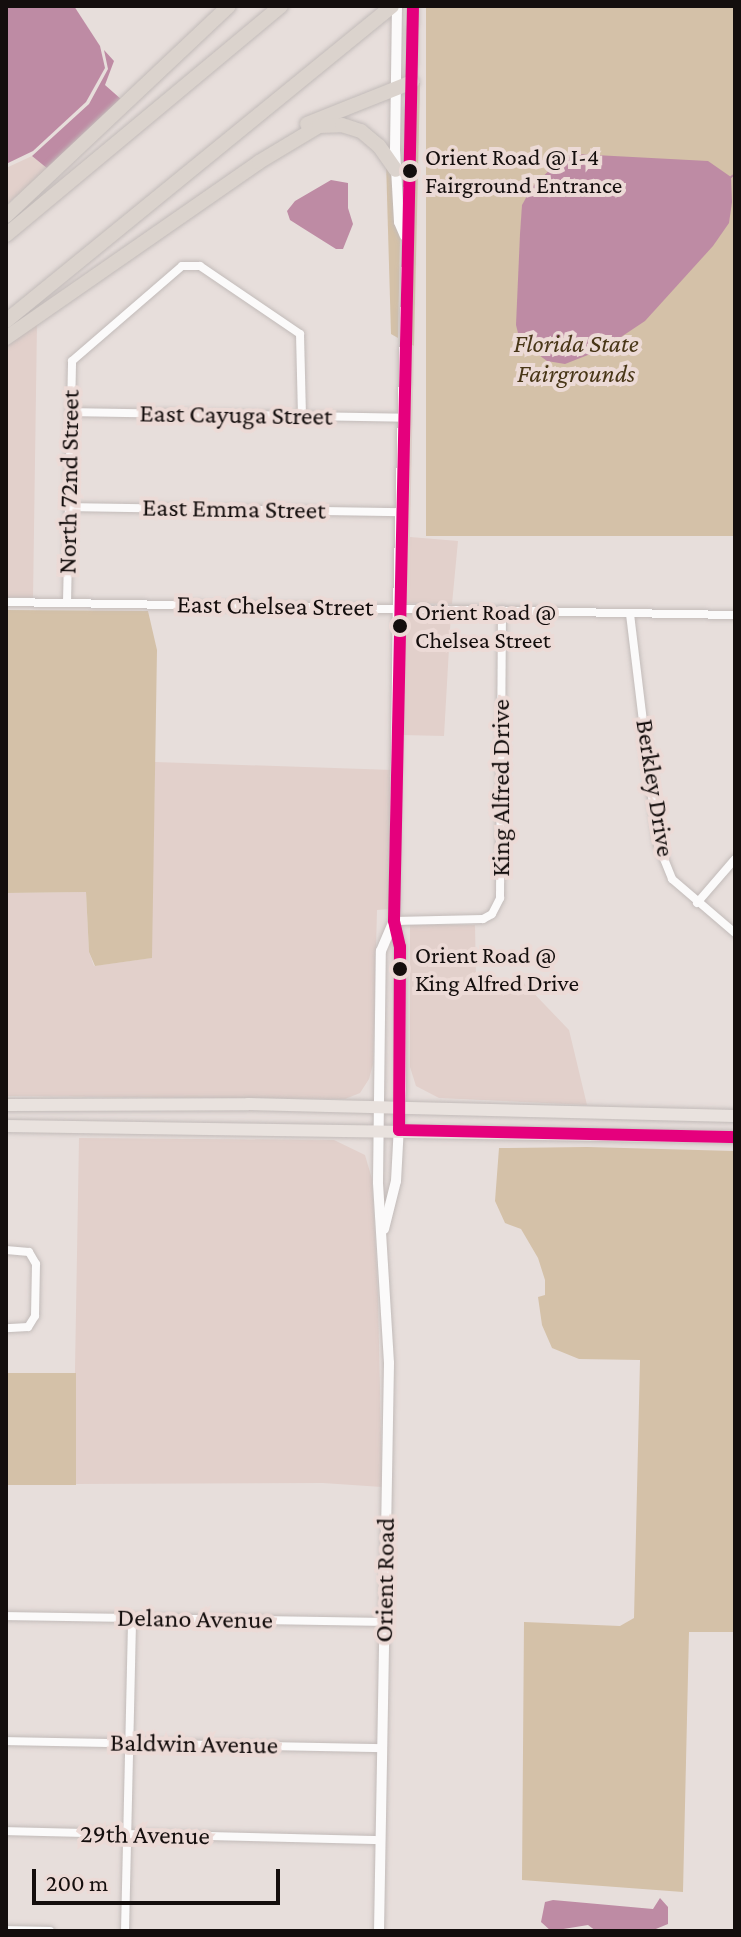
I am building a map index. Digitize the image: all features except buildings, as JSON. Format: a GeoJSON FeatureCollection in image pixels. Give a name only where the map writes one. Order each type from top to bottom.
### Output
{"type":"FeatureCollection","features":[{"type":"Feature","properties":{"kind":"highway"},"geometry":{"type":"LineString","coordinates":[[6,216],[229,6]]}},
{"type":"Feature","properties":{"kind":"highway"},"geometry":{"type":"LineString","coordinates":[[6,235],[281,6]]}},
{"type":"Feature","properties":{"kind":"highway"},"geometry":{"type":"LineString","coordinates":[[6,321],[394,6]]}},
{"type":"Feature","properties":{"kind":"highway"},"geometry":{"type":"LineString","coordinates":[[6,338],[259,162],[310,122],[396,91],[412,82]]}},
{"type":"Feature","properties":{"kind":"highway"},"geometry":{"type":"LineString","coordinates":[[259,162],[319,126],[342,125],[361,131],[379,146],[396,170]]}},
{"type":"Feature","properties":{"kind":"main road"},"geometry":{"type":"LineString","coordinates":[[6,1105],[379,1107],[735,1116]]}},
{"type":"Feature","properties":{"kind":"main road"},"geometry":{"type":"LineString","coordinates":[[6,1126],[735,1137]]}},
{"type":"Feature","properties":{"kind":"street","name":"Orient Road"},"geometry":{"type":"LineString","coordinates":[[394,6],[396,170],[399,222],[405,236]]}},
{"type":"Feature","properties":{"kind":"street","name":"Orient Road"},"geometry":{"type":"LineString","coordinates":[[384,1229],[396,1181],[400,1108],[400,947],[394,921],[405,236],[410,223],[413,6]]}},
{"type":"Feature","properties":{"kind":"street","name":"North 72nd Street"},"geometry":{"type":"LineString","coordinates":[[67,603],[72,361],[182,266],[200,266],[300,334],[302,416]]}},
{"type":"Feature","properties":{"kind":"street","name":"East Cayuga Street"},"geometry":{"type":"LineString","coordinates":[[70,412],[402,418]]}},
{"type":"Feature","properties":{"kind":"street","name":"East Emma Street"},"geometry":{"type":"LineString","coordinates":[[68,507],[400,512]]}},
{"type":"Feature","properties":{"kind":"street","name":"East Chelsea Street"},"geometry":{"type":"LineString","coordinates":[[6,602],[735,615]]}},
{"type":"Feature","properties":{"kind":"street","name":"King Alfred Drive"},"geometry":{"type":"LineString","coordinates":[[394,921],[483,919],[492,914],[500,898],[502,610]]}},
{"type":"Feature","properties":{"kind":"street","name":"Berkley Drive"},"geometry":{"type":"LineString","coordinates":[[630,614],[658,844],[672,879],[735,933]]}},
{"type":"Feature","properties":{"kind":"street"},"geometry":{"type":"LineString","coordinates":[[697,903],[735,859]]}},
{"type":"Feature","properties":{"kind":"street","name":"Orient Road"},"geometry":{"type":"LineString","coordinates":[[379,1931],[389,1363],[384,1229],[378,1182],[381,951],[394,921]]}},
{"type":"Feature","properties":{"kind":"street"},"geometry":{"type":"LineString","coordinates":[[6,1250],[29,1252],[36,1264],[35,1316],[28,1327],[6,1328]]}},
{"type":"Feature","properties":{"kind":"street","name":"Delano Avenue"},"geometry":{"type":"LineString","coordinates":[[6,1616],[384,1622]]}},
{"type":"Feature","properties":{"kind":"street"},"geometry":{"type":"LineString","coordinates":[[125,1931],[132,1618]]}},
{"type":"Feature","properties":{"kind":"street","name":"Baldwin Avenue"},"geometry":{"type":"LineString","coordinates":[[6,1741],[382,1748]]}},
{"type":"Feature","properties":{"kind":"street","name":"29th Avenue"},"geometry":{"type":"LineString","coordinates":[[6,1831],[380,1840]]}},
{"type":"Feature","properties":{"kind":"street"},"geometry":{"type":"LineString","coordinates":[[6,1930],[50,1931]]}},
{"type":"Feature","properties":{"kind":"shaded area"},"geometry":{"type":"Polygon","coordinates":[[[6,6],[74,6],[100,46],[105,68],[86,102],[33,151],[6,164],[6,6]]]}},
{"type":"Feature","properties":{"kind":"shaded area"},"geometry":{"type":"Polygon","coordinates":[[[104,50],[114,61],[105,85],[122,100],[48,169],[32,156],[89,104],[108,69],[104,50]]]}},
{"type":"Feature","properties":{"kind":"shaded area"},"geometry":{"type":"Polygon","coordinates":[[[576,154],[708,161],[731,177],[732,202],[729,223],[713,246],[645,321],[603,349],[565,364],[547,361],[520,341],[516,325],[520,234],[522,205],[532,187],[559,161],[576,154]]]}},
{"type":"Feature","properties":{"kind":"shaded area"},"geometry":{"type":"Polygon","coordinates":[[[32,156],[48,169],[6,205],[6,168],[32,156]]]}},
{"type":"Feature","properties":{"kind":"shaded area"},"geometry":{"type":"Polygon","coordinates":[[[331,180],[348,183],[348,208],[353,224],[343,249],[336,249],[290,220],[287,211],[295,201],[331,180]]]}},
{"type":"Feature","properties":{"kind":"shaded area"},"geometry":{"type":"Polygon","coordinates":[[[37,323],[33,598],[6,597],[6,345],[37,323]]]}},
{"type":"Feature","properties":{"kind":"shaded area"},"geometry":{"type":"Polygon","coordinates":[[[406,342],[414,346],[410,537],[458,541],[452,604],[402,603],[406,342]]]}},
{"type":"Feature","properties":{"kind":"shaded area"},"geometry":{"type":"Polygon","coordinates":[[[402,612],[451,613],[444,736],[402,735],[402,612]]]}},
{"type":"Feature","properties":{"kind":"shaded area"},"geometry":{"type":"Polygon","coordinates":[[[155,762],[393,770],[390,909],[377,910],[373,1064],[369,1079],[360,1093],[345,1099],[6,1096],[6,893],[86,892],[89,952],[94,966],[151,958],[155,762]]]}},
{"type":"Feature","properties":{"kind":"shaded area"},"geometry":{"type":"Polygon","coordinates":[[[410,925],[475,925],[476,977],[523,982],[569,1030],[587,1105],[439,1098],[416,1086],[410,1067],[410,925]]]}},
{"type":"Feature","properties":{"kind":"shaded area"},"geometry":{"type":"Polygon","coordinates":[[[79,1138],[334,1140],[365,1155],[372,1179],[378,1296],[382,1487],[323,1483],[73,1484],[79,1138]]]}},
{"type":"Feature","properties":{"kind":"shaded area"},"geometry":{"type":"Polygon","coordinates":[[[660,1898],[668,1907],[668,1924],[651,1931],[596,1931],[588,1925],[551,1931],[541,1922],[545,1902],[553,1900],[653,1909],[660,1898]]]}},
{"type":"Feature","properties":{"kind":"green space","name":"Florida State Fairgrounds"},"geometry":{"type":"Polygon","coordinates":[[[426,6],[735,6],[735,536],[426,536],[426,6]]]}},
{"type":"Feature","properties":{"kind":"green space"},"geometry":{"type":"Polygon","coordinates":[[[420,83],[414,346],[406,342],[409,236],[414,223],[416,85],[420,83]]]}},
{"type":"Feature","properties":{"kind":"green space"},"geometry":{"type":"Polygon","coordinates":[[[386,161],[392,171],[400,239],[398,338],[391,334],[386,161]]]}},
{"type":"Feature","properties":{"kind":"green space"},"geometry":{"type":"Polygon","coordinates":[[[6,610],[148,611],[157,650],[152,958],[95,966],[89,952],[86,892],[6,893],[6,610]]]}},
{"type":"Feature","properties":{"kind":"green space"},"geometry":{"type":"Polygon","coordinates":[[[499,1148],[735,1151],[735,1632],[689,1632],[683,1892],[522,1880],[524,1622],[620,1626],[634,1618],[640,1360],[579,1359],[552,1348],[542,1325],[538,1297],[545,1295],[545,1280],[538,1258],[521,1229],[505,1223],[495,1201],[499,1148]]]}},
{"type":"Feature","properties":{"kind":"green space"},"geometry":{"type":"Polygon","coordinates":[[[6,1373],[76,1373],[76,1485],[6,1485],[6,1373]]]}},
{"type":"Feature","properties":{"kind":"waterway"},"geometry":{"type":"LineString","coordinates":[[731,177],[735,174]]}},
{"type":"Feature","properties":{"kind":"transit line"},"geometry":{"type":"LineString","coordinates":[[413,6],[394,921],[400,947],[399,1130],[735,1137]]}},
{"type":"Feature","properties":{"kind":"place","name":"Orient Road @ I-4 Fairground Entrance"},"geometry":{"type":"Point","coordinates":[410,171]}},
{"type":"Feature","properties":{"kind":"place","name":"Orient Road @ Chelsea Street"},"geometry":{"type":"Point","coordinates":[400,626]}},
{"type":"Feature","properties":{"kind":"place","name":"Orient Road @ King Alfred Drive"},"geometry":{"type":"Point","coordinates":[400,969]}}]}
